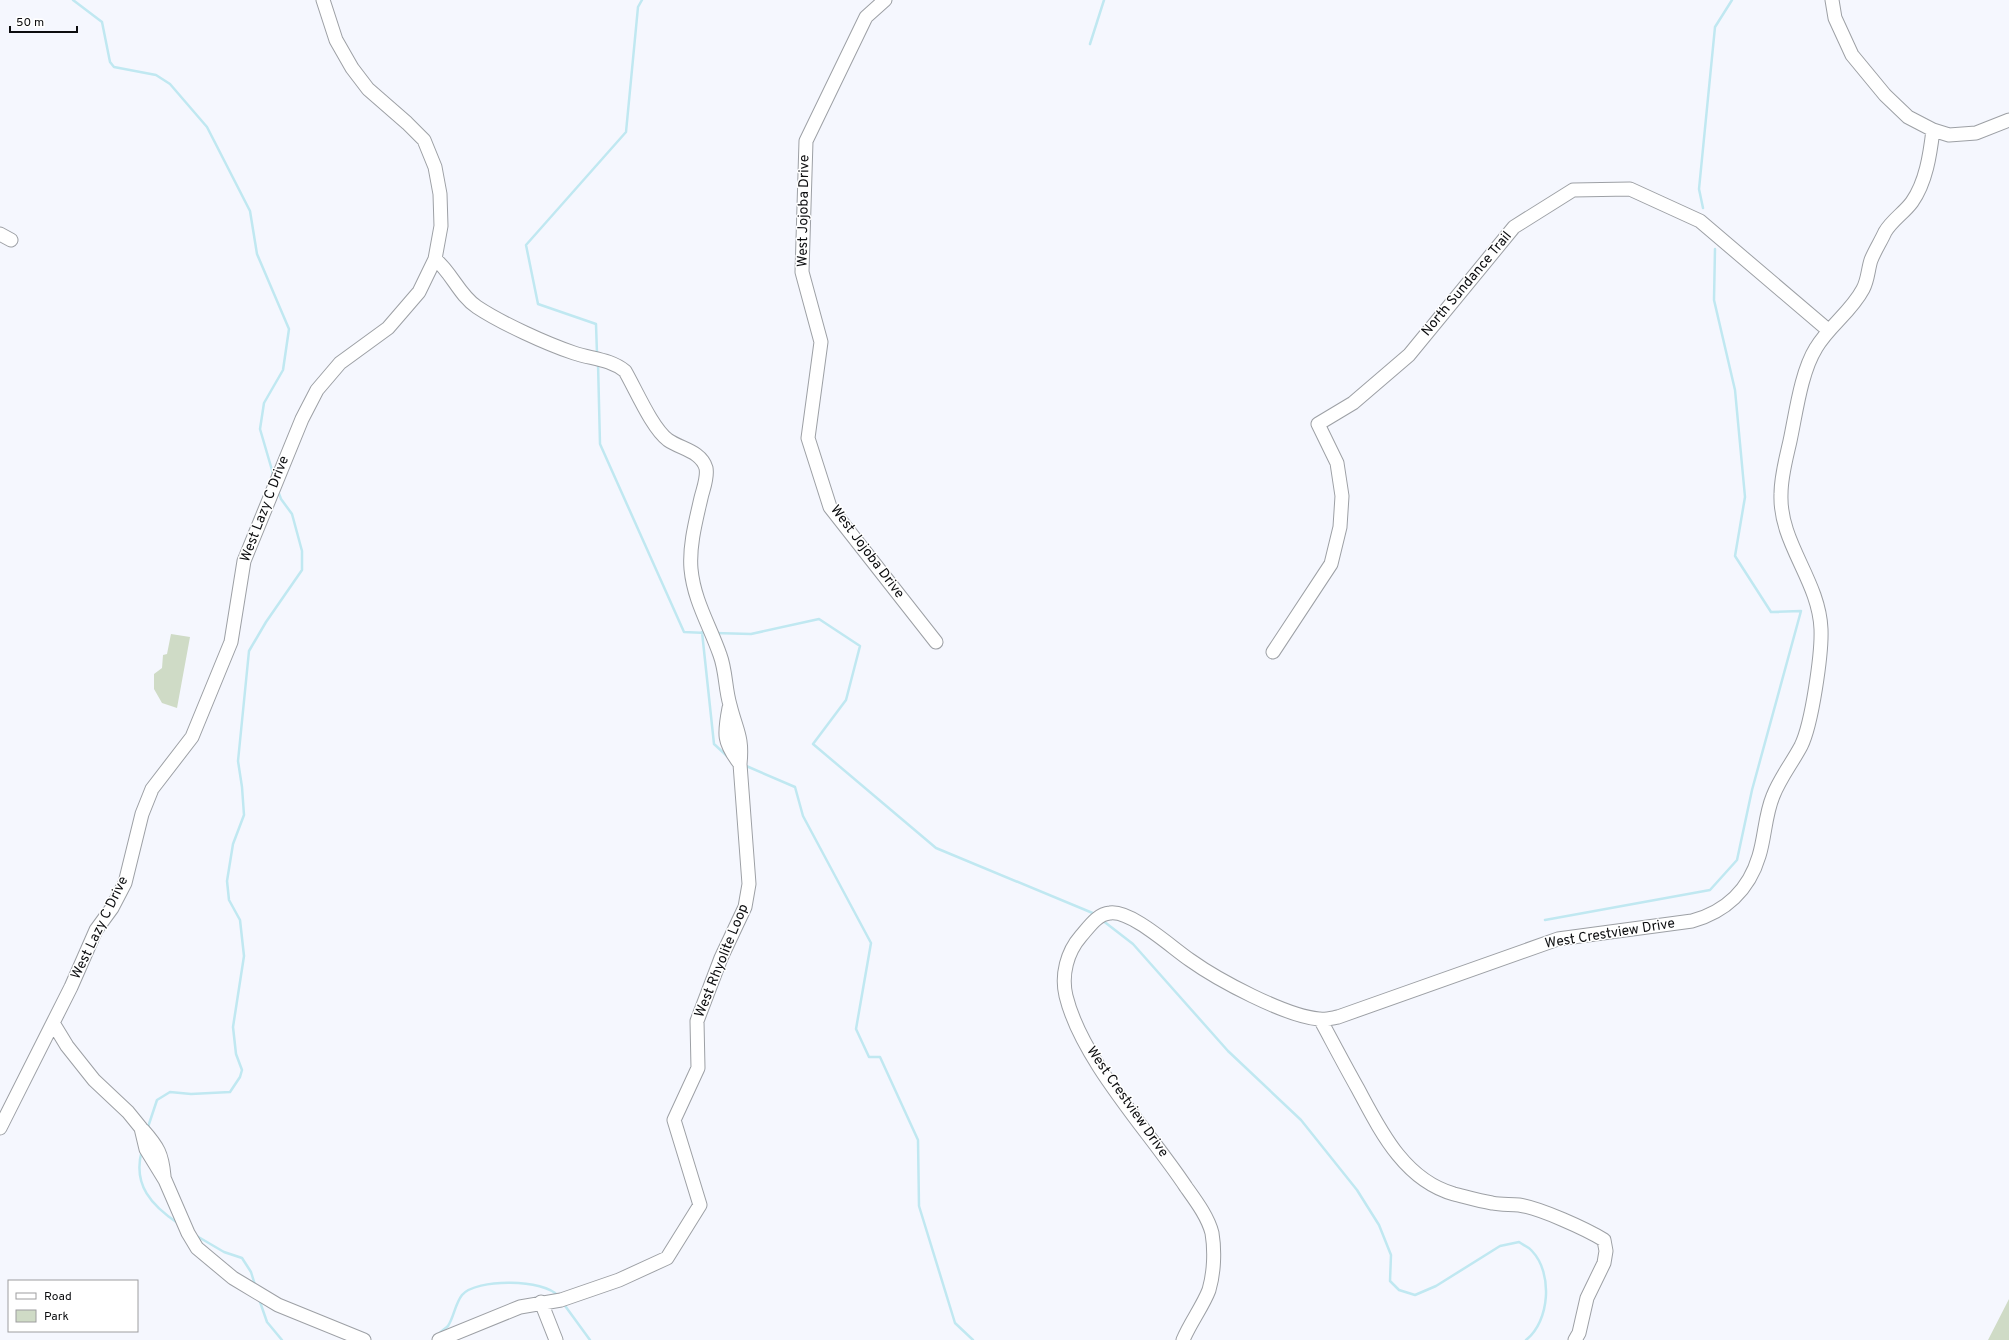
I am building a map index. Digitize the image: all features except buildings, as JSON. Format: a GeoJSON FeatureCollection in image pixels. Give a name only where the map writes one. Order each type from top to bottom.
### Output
{"type":"FeatureCollection","features":[{"type":"Feature","properties":{"kind":"street","name":"West Lazy C Drive"},"geometry":{"type":"LineString","coordinates":[[0,1128],[53,1023],[96,930],[112,908],[124,883],[142,814],[152,790],[192,737],[230,642],[244,561],[302,419],[318,390],[340,363],[388,328],[420,292],[435,259],[441,226],[440,194],[435,167],[424,140],[407,122],[368,89],[352,68],[336,40],[323,0]]}},
{"type":"Feature","properties":{"kind":"street","name":"West Jojoba Drive"},"geometry":{"type":"LineString","coordinates":[[885,0],[866,17],[806,141],[802,272],[821,342],[808,438],[830,507],[936,642]]}},
{"type":"Feature","properties":{"kind":"street"},"geometry":{"type":"LineString","coordinates":[[1832,0],[1835,18],[1852,55],[1886,95],[1908,117],[1933,130],[1949,135],[1976,133],[2009,120]]}},
{"type":"Feature","properties":{"kind":"street","name":"West Crestview Drive"},"geometry":{"type":"LineString","coordinates":[[1183,1340],[1208,1290],[1213,1266],[1211,1232],[1200,1208],[1189,1191],[1115,1090],[1086,1045],[1066,995],[1065,972],[1068,959],[1077,941],[1094,921],[1107,913],[1117,912],[1130,917],[1191,961],[1219,978],[1279,1007],[1320,1020],[1338,1017],[1558,939],[1692,921],[1710,916],[1725,907],[1738,895],[1749,879],[1759,858],[1770,805],[1778,783],[1802,745],[1810,718],[1821,646],[1821,628],[1816,598],[1790,543],[1784,519],[1781,495],[1795,416],[1808,365],[1814,349],[1828,330],[1853,304],[1864,287],[1872,258],[1887,229],[1912,201],[1922,181],[1929,158],[1933,130]]}},
{"type":"Feature","properties":{"kind":"street","name":"North Sundance Trail"},"geometry":{"type":"LineString","coordinates":[[1273,652],[1331,564],[1340,527],[1342,496],[1337,463],[1318,424],[1353,403],[1409,355],[1514,227],[1573,190],[1630,189],[1700,220],[1828,330]]}},
{"type":"Feature","properties":{"kind":"street","name":"West Rhyolite Loop"},"geometry":{"type":"LineString","coordinates":[[435,259],[443,266],[462,293],[476,307],[549,343],[574,353],[616,364],[625,371],[660,432],[669,440],[698,456],[703,462],[706,469],[706,479],[693,537],[691,567],[694,591],[724,667],[729,704],[742,746],[740,764],[749,884],[745,907],[721,958],[697,1021],[698,1068],[674,1120],[700,1205],[667,1258],[619,1280],[561,1300],[541,1302],[520,1307],[438,1340]]}},
{"type":"Feature","properties":{"kind":"street"},"geometry":{"type":"LineString","coordinates":[[1320,1020],[1383,1135],[1396,1154],[1418,1174],[1435,1187],[1452,1194],[1493,1203],[1520,1205],[1594,1234],[1604,1240],[1606,1251],[1604,1263],[1587,1298],[1579,1333],[1575,1340]]}},
{"type":"Feature","properties":{"kind":"street"},"geometry":{"type":"LineString","coordinates":[[53,1023],[67,1046],[94,1080],[128,1112],[141,1128],[146,1149],[165,1180],[188,1233],[197,1248],[233,1278],[278,1305],[364,1340]]}},
{"type":"Feature","properties":{"kind":"street"},"geometry":{"type":"LineString","coordinates":[[541,1302],[556,1340]]}},
{"type":"Feature","properties":{"kind":"green space"},"geometry":{"type":"Polygon","coordinates":[[[171,634],[190,637],[177,708],[162,703],[154,689],[154,674],[162,668],[163,655],[167,654],[171,634]]]}},
{"type":"Feature","properties":{"kind":"green space"},"geometry":{"type":"Polygon","coordinates":[[[2009,1299],[2009,1340],[1988,1340],[2009,1299]]]}},
{"type":"Feature","properties":{"kind":"waterway"},"geometry":{"type":"LineString","coordinates":[[73,0],[102,22],[110,62],[114,67],[156,75],[170,84],[207,127],[250,211],[257,254],[289,329],[283,370],[264,403],[260,429],[274,477]]}},
{"type":"Feature","properties":{"kind":"waterway"},"geometry":{"type":"LineString","coordinates":[[597,354],[596,324],[538,304],[526,245],[626,132],[638,7],[642,0]]}},
{"type":"Feature","properties":{"kind":"waterway"},"geometry":{"type":"LineString","coordinates":[[1090,44],[1104,0]]}},
{"type":"Feature","properties":{"kind":"waterway"},"geometry":{"type":"LineString","coordinates":[[1703,208],[1699,189],[1715,27],[1732,0]]}},
{"type":"Feature","properties":{"kind":"waterway"},"geometry":{"type":"LineString","coordinates":[[1545,920],[1710,890],[1737,860],[1752,790],[1801,611],[1771,612],[1735,556],[1745,497],[1735,390],[1714,300],[1715,249]]}},
{"type":"Feature","properties":{"kind":"waterway"},"geometry":{"type":"LineString","coordinates":[[598,363],[600,444],[684,632],[706,633]]}},
{"type":"Feature","properties":{"kind":"waterway"},"geometry":{"type":"LineString","coordinates":[[147,1130],[157,1100],[170,1092],[191,1094],[230,1092],[240,1077],[242,1070],[236,1054],[233,1027],[244,956],[240,920],[229,900],[227,881],[233,844],[244,815],[238,761],[249,651],[266,622],[302,570],[302,551],[292,514],[281,499],[278,491]]}},
{"type":"Feature","properties":{"kind":"waterway"},"geometry":{"type":"LineString","coordinates":[[715,633],[751,634],[819,619],[860,646],[846,700],[813,744],[936,848],[1095,914]]}},
{"type":"Feature","properties":{"kind":"waterway"},"geometry":{"type":"LineString","coordinates":[[702,632],[714,744],[727,756]]}},
{"type":"Feature","properties":{"kind":"waterway"},"geometry":{"type":"LineString","coordinates":[[744,765],[795,787],[803,816],[871,943],[856,1029],[869,1057],[880,1057],[918,1140],[919,1206],[955,1323],[973,1340]]}},
{"type":"Feature","properties":{"kind":"waterway"},"geometry":{"type":"LineString","coordinates":[[1102,920],[1133,944],[1228,1051],[1301,1120],[1357,1190],[1379,1225],[1391,1255],[1390,1281],[1399,1290],[1415,1295],[1436,1286],[1500,1246],[1519,1242],[1528,1247],[1539,1260],[1546,1284],[1546,1297],[1540,1321],[1534,1332],[1526,1340]]}},
{"type":"Feature","properties":{"kind":"waterway"},"geometry":{"type":"LineString","coordinates":[[142,1150],[140,1162],[142,1184],[153,1202],[160,1210],[179,1224]]}},
{"type":"Feature","properties":{"kind":"waterway"},"geometry":{"type":"LineString","coordinates":[[195,1235],[224,1252],[242,1258],[251,1272],[255,1285]]}},
{"type":"Feature","properties":{"kind":"waterway"},"geometry":{"type":"LineString","coordinates":[[439,1334],[448,1326],[462,1295],[470,1289],[495,1283],[526,1284],[551,1290],[558,1296]]}},
{"type":"Feature","properties":{"kind":"waterway"},"geometry":{"type":"LineString","coordinates":[[259,1299],[267,1322],[282,1340]]}},
{"type":"Feature","properties":{"kind":"waterway"},"geometry":{"type":"LineString","coordinates":[[563,1303],[590,1340]]}}]}
